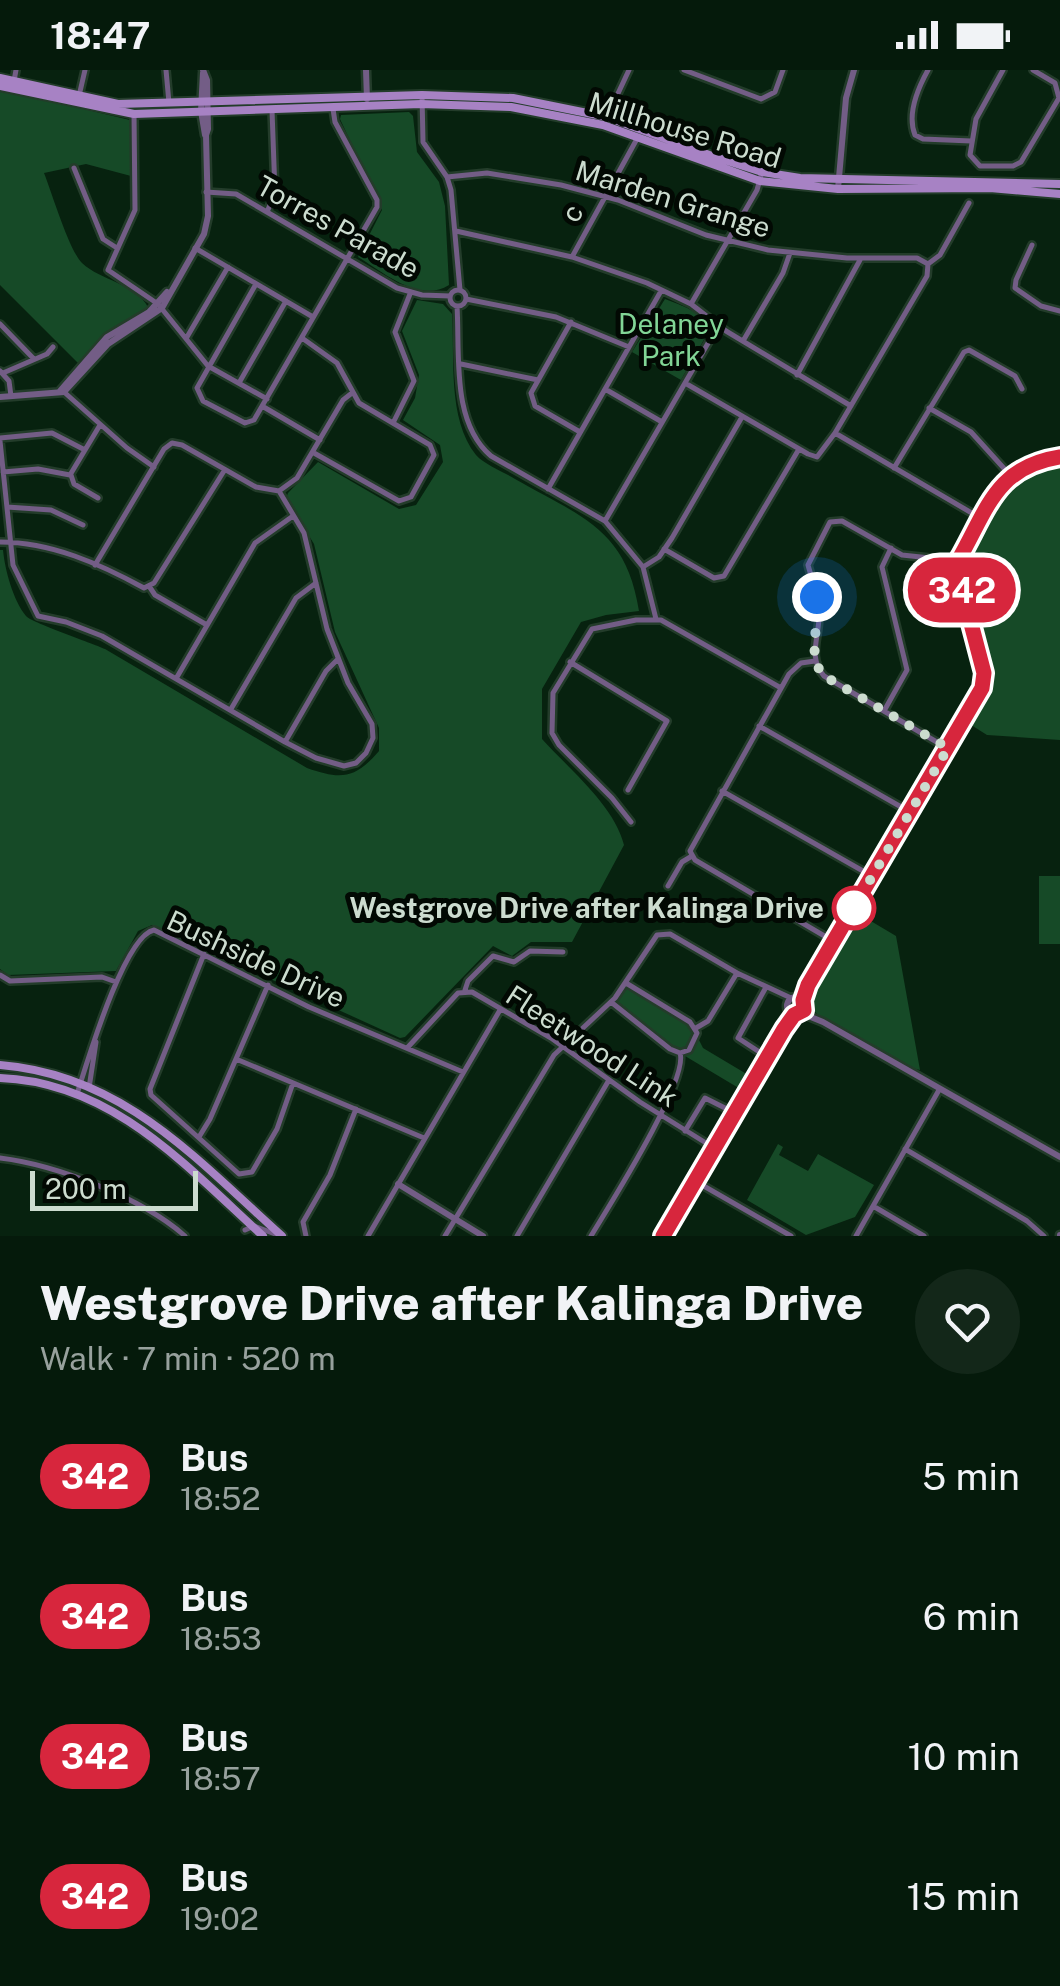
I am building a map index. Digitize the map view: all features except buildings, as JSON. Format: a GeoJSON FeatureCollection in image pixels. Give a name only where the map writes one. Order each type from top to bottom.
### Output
{"type":"FeatureCollection","features":[{"type":"Feature","properties":{"kind":"main road","name":"Millhouse Road"},"geometry":{"type":"LineString","coordinates":[[0,78],[118,104],[272,110],[367,102]]}},
{"type":"Feature","properties":{"kind":"main road","name":"Millhouse Road"},"geometry":{"type":"LineString","coordinates":[[0,86],[134,114],[204,107],[421,99],[512,102],[605,121],[761,176]]}},
{"type":"Feature","properties":{"kind":"main road","name":"Millhouse Road"},"geometry":{"type":"LineString","coordinates":[[605,121],[638,137],[761,176],[838,185],[990,188],[1060,194]]}},
{"type":"Feature","properties":{"kind":"main road","name":"Millhouse Road"},"geometry":{"type":"LineString","coordinates":[[838,185],[1060,184]]}},
{"type":"Feature","properties":{"kind":"main road"},"geometry":{"type":"LineString","coordinates":[[0,1065],[38,1070],[86,1084],[148,1118],[281,1236]]}},
{"type":"Feature","properties":{"kind":"main road"},"geometry":{"type":"LineString","coordinates":[[0,1078],[38,1082],[82,1095],[128,1119],[244,1218],[253,1232]]}},
{"type":"Feature","properties":{"kind":"main road"},"geometry":{"type":"LineString","coordinates":[[207,1169],[212,1184],[253,1232]]}},
{"type":"Feature","properties":{"kind":"street"},"geometry":{"type":"LineString","coordinates":[[14,80],[16,70]]}},
{"type":"Feature","properties":{"kind":"street"},"geometry":{"type":"LineString","coordinates":[[79,96],[85,70]]}},
{"type":"Feature","properties":{"kind":"street"},"geometry":{"type":"LineString","coordinates":[[166,70],[169,103]]}},
{"type":"Feature","properties":{"kind":"street"},"geometry":{"type":"LineString","coordinates":[[366,70],[367,102]]}},
{"type":"Feature","properties":{"kind":"street"},"geometry":{"type":"LineString","coordinates":[[605,121],[629,70]]}},
{"type":"Feature","properties":{"kind":"street"},"geometry":{"type":"LineString","coordinates":[[684,70],[703,73],[760,99],[775,92],[783,70]]}},
{"type":"Feature","properties":{"kind":"street"},"geometry":{"type":"LineString","coordinates":[[838,185],[846,98],[854,70]]}},
{"type":"Feature","properties":{"kind":"street"},"geometry":{"type":"LineString","coordinates":[[928,70],[916,97],[912,127],[915,135],[923,139],[971,141]]}},
{"type":"Feature","properties":{"kind":"street"},"geometry":{"type":"LineString","coordinates":[[1003,70],[976,120],[971,158],[980,166],[1013,166],[1024,159],[1059,94],[1055,83],[1033,70]]}},
{"type":"Feature","properties":{"kind":"street"},"geometry":{"type":"LineString","coordinates":[[0,397],[62,392],[108,338],[160,306],[207,222],[203,71]]}},
{"type":"Feature","properties":{"kind":"street"},"geometry":{"type":"LineString","coordinates":[[421,99],[423,142],[447,176],[460,290],[466,299],[571,322],[629,347]]}},
{"type":"Feature","properties":{"kind":"street"},"geometry":{"type":"LineString","coordinates":[[256,284],[197,388],[204,401],[245,424],[254,420],[267,399],[377,206],[335,122],[332,107]]}},
{"type":"Feature","properties":{"kind":"street"},"geometry":{"type":"LineString","coordinates":[[268,212],[275,193],[272,110]]}},
{"type":"Feature","properties":{"kind":"street"},"geometry":{"type":"LineString","coordinates":[[134,114],[135,210],[108,270],[160,306],[208,366],[267,399]]}},
{"type":"Feature","properties":{"kind":"street","name":"c"},"geometry":{"type":"LineString","coordinates":[[572,258],[638,137]]}},
{"type":"Feature","properties":{"kind":"street"},"geometry":{"type":"LineString","coordinates":[[74,168],[104,239],[117,248]]}},
{"type":"Feature","properties":{"kind":"street","name":"Marden Grange"},"geometry":{"type":"LineString","coordinates":[[447,176],[487,174],[524,178],[604,196],[706,235],[768,250],[861,258],[917,258],[928,264]]}},
{"type":"Feature","properties":{"kind":"street"},"geometry":{"type":"LineString","coordinates":[[692,304],[761,176]]}},
{"type":"Feature","properties":{"kind":"street","name":"Torres Parade"},"geometry":{"type":"LineString","coordinates":[[206,192],[236,194],[410,294],[450,296]]}},
{"type":"Feature","properties":{"kind":"street"},"geometry":{"type":"LineString","coordinates":[[685,383],[799,449],[818,456],[835,434],[928,276],[928,264],[940,255],[969,203]]}},
{"type":"Feature","properties":{"kind":"street"},"geometry":{"type":"LineString","coordinates":[[456,230],[615,271],[692,304],[718,326],[851,406]]}},
{"type":"Feature","properties":{"kind":"street"},"geometry":{"type":"LineString","coordinates":[[1032,245],[1016,288],[1041,306],[1060,311]]}},
{"type":"Feature","properties":{"kind":"street"},"geometry":{"type":"LineString","coordinates":[[195,248],[313,317]]}},
{"type":"Feature","properties":{"kind":"street"},"geometry":{"type":"LineString","coordinates":[[743,341],[783,273],[790,252]]}},
{"type":"Feature","properties":{"kind":"street"},"geometry":{"type":"LineString","coordinates":[[797,375],[861,258]]}},
{"type":"Feature","properties":{"kind":"street"},"geometry":{"type":"LineString","coordinates":[[187,337],[228,267]]}},
{"type":"Feature","properties":{"kind":"street"},"geometry":{"type":"LineString","coordinates":[[458,306],[451,303],[450,296],[460,290]]}},
{"type":"Feature","properties":{"kind":"street"},"geometry":{"type":"LineString","coordinates":[[548,489],[661,291]]}},
{"type":"Feature","properties":{"kind":"street"},"geometry":{"type":"LineString","coordinates":[[393,423],[414,381],[395,332],[410,294]]}},
{"type":"Feature","properties":{"kind":"street"},"geometry":{"type":"LineString","coordinates":[[458,306],[466,299]]}},
{"type":"Feature","properties":{"kind":"street"},"geometry":{"type":"LineString","coordinates":[[239,383],[286,301]]}},
{"type":"Feature","properties":{"kind":"street"},"geometry":{"type":"LineString","coordinates":[[458,306],[465,419],[479,446],[605,521],[643,566],[656,619]]}},
{"type":"Feature","properties":{"kind":"street"},"geometry":{"type":"LineString","coordinates":[[571,322],[532,393],[535,406],[580,432]]}},
{"type":"Feature","properties":{"kind":"street"},"geometry":{"type":"LineString","coordinates":[[0,324],[33,358]]}},
{"type":"Feature","properties":{"kind":"street"},"geometry":{"type":"LineString","coordinates":[[605,521],[718,326]]}},
{"type":"Feature","properties":{"kind":"street"},"geometry":{"type":"LineString","coordinates":[[302,338],[330,355],[352,393],[368,409],[434,450],[432,461],[407,500],[395,498],[313,452]]}},
{"type":"Feature","properties":{"kind":"street"},"geometry":{"type":"LineString","coordinates":[[12,396],[9,381],[1,372],[53,347]]}},
{"type":"Feature","properties":{"kind":"street"},"geometry":{"type":"LineString","coordinates":[[894,468],[958,358],[970,350],[1015,376],[1022,389]]}},
{"type":"Feature","properties":{"kind":"street"},"geometry":{"type":"LineString","coordinates":[[461,364],[538,380]]}},
{"type":"Feature","properties":{"kind":"street"},"geometry":{"type":"LineString","coordinates":[[605,389],[662,422]]}},
{"type":"Feature","properties":{"kind":"street"},"geometry":{"type":"LineString","coordinates":[[62,392],[154,467]]}},
{"type":"Feature","properties":{"kind":"street"},"geometry":{"type":"LineString","coordinates":[[95,565],[164,449],[172,443],[256,487],[279,491],[297,478],[343,400],[352,393]]}},
{"type":"Feature","properties":{"kind":"street"},"geometry":{"type":"LineString","coordinates":[[262,406],[320,440]]}},
{"type":"Feature","properties":{"kind":"street"},"geometry":{"type":"LineString","coordinates":[[928,408],[971,432],[1010,474]]}},
{"type":"Feature","properties":{"kind":"street"},"geometry":{"type":"LineString","coordinates":[[643,566],[659,557],[742,417]]}},
{"type":"Feature","properties":{"kind":"street"},"geometry":{"type":"LineString","coordinates":[[70,475],[100,425]]}},
{"type":"Feature","properties":{"kind":"street"},"geometry":{"type":"LineString","coordinates":[[85,450],[52,432],[0,439],[16,576],[38,616],[102,636],[285,742],[316,758],[344,766],[366,753],[373,738],[372,724],[348,683],[327,629],[304,533],[279,491]]}},
{"type":"Feature","properties":{"kind":"street"},"geometry":{"type":"LineString","coordinates":[[835,434],[982,519]]}},
{"type":"Feature","properties":{"kind":"street"},"geometry":{"type":"LineString","coordinates":[[664,549],[714,578],[724,576],[799,449]]}},
{"type":"Feature","properties":{"kind":"street"},"geometry":{"type":"LineString","coordinates":[[663,1236],[984,680],[958,562],[1010,474],[1026,465],[1060,457]]}},
{"type":"Feature","properties":{"kind":"street"},"geometry":{"type":"LineString","coordinates":[[2,472],[38,469],[70,475]]}},
{"type":"Feature","properties":{"kind":"street"},"geometry":{"type":"LineString","coordinates":[[0,542],[66,553],[144,588],[154,584],[224,470]]}},
{"type":"Feature","properties":{"kind":"street"},"geometry":{"type":"LineString","coordinates":[[70,475],[74,484],[98,498]]}},
{"type":"Feature","properties":{"kind":"street"},"geometry":{"type":"LineString","coordinates":[[7,507],[51,510],[82,525]]}},
{"type":"Feature","properties":{"kind":"street"},"geometry":{"type":"LineString","coordinates":[[177,677],[255,543],[293,515]]}},
{"type":"Feature","properties":{"kind":"street"},"geometry":{"type":"LineString","coordinates":[[948,748],[824,676],[815,660],[820,612],[808,565],[830,522],[842,520],[902,554],[958,562]]}},
{"type":"Feature","properties":{"kind":"street"},"geometry":{"type":"LineString","coordinates":[[884,711],[907,670],[882,566],[891,548]]}},
{"type":"Feature","properties":{"kind":"street"},"geometry":{"type":"LineString","coordinates":[[231,709],[296,598],[316,583]]}},
{"type":"Feature","properties":{"kind":"street"},"geometry":{"type":"LineString","coordinates":[[149,586],[155,594],[207,625]]}},
{"type":"Feature","properties":{"kind":"street"},"geometry":{"type":"LineString","coordinates":[[631,822],[552,733],[553,693],[592,629],[656,619],[781,688]]}},
{"type":"Feature","properties":{"kind":"street"},"geometry":{"type":"LineString","coordinates":[[285,742],[326,671],[338,659]]}},
{"type":"Feature","properties":{"kind":"street"},"geometry":{"type":"LineString","coordinates":[[692,856],[691,845],[793,668],[815,660]]}},
{"type":"Feature","properties":{"kind":"street"},"geometry":{"type":"LineString","coordinates":[[570,662],[667,721],[628,790]]}},
{"type":"Feature","properties":{"kind":"street"},"geometry":{"type":"LineString","coordinates":[[759,726],[910,812]]}},
{"type":"Feature","properties":{"kind":"street"},"geometry":{"type":"LineString","coordinates":[[722,790],[873,877]]}},
{"type":"Feature","properties":{"kind":"street"},"geometry":{"type":"LineString","coordinates":[[668,886],[682,862],[692,856]]}},
{"type":"Feature","properties":{"kind":"street"},"geometry":{"type":"LineString","coordinates":[[692,856],[833,942]]}},
{"type":"Feature","properties":{"kind":"street","name":"Bushside Drive"},"geometry":{"type":"LineString","coordinates":[[82,1095],[116,982],[133,945],[146,932],[158,931],[309,1007],[463,1072]]}},
{"type":"Feature","properties":{"kind":"street"},"geometry":{"type":"LineString","coordinates":[[445,1236],[539,1076],[562,1046],[611,1002],[652,940],[663,932],[1060,1158]]}},
{"type":"Feature","properties":{"kind":"street"},"geometry":{"type":"LineString","coordinates":[[465,990],[468,981],[493,956],[514,962],[530,951],[563,952]]}},
{"type":"Feature","properties":{"kind":"street"},"geometry":{"type":"LineString","coordinates":[[204,954],[150,1088],[158,1102],[239,1174],[252,1172],[277,1129],[293,1082]]}},
{"type":"Feature","properties":{"kind":"street"},"geometry":{"type":"LineString","coordinates":[[696,1028],[708,1021],[737,973]]}},
{"type":"Feature","properties":{"kind":"street"},"geometry":{"type":"LineString","coordinates":[[0,974],[10,981],[102,977],[116,982]]}},
{"type":"Feature","properties":{"kind":"street"},"geometry":{"type":"LineString","coordinates":[[626,983],[696,1028]]}},
{"type":"Feature","properties":{"kind":"street"},"geometry":{"type":"LineString","coordinates":[[198,1138],[268,985]]}},
{"type":"Feature","properties":{"kind":"street"},"geometry":{"type":"LineString","coordinates":[[766,988],[738,1038],[767,1057]]}},
{"type":"Feature","properties":{"kind":"street","name":"Fleetwood Link"},"geometry":{"type":"LineString","coordinates":[[408,1048],[458,992],[465,990],[562,1046],[660,1116],[714,1148]]}},
{"type":"Feature","properties":{"kind":"street"},"geometry":{"type":"LineString","coordinates":[[611,1002],[670,1050],[689,1050],[696,1039],[696,1028]]}},
{"type":"Feature","properties":{"kind":"street"},"geometry":{"type":"LineString","coordinates":[[368,1236],[501,1009]]}},
{"type":"Feature","properties":{"kind":"street"},"geometry":{"type":"LineString","coordinates":[[591,1236],[660,1116],[683,1064],[680,1053]]}},
{"type":"Feature","properties":{"kind":"street"},"geometry":{"type":"LineString","coordinates":[[236,1058],[424,1138]]}},
{"type":"Feature","properties":{"kind":"street"},"geometry":{"type":"LineString","coordinates":[[518,1236],[609,1080]]}},
{"type":"Feature","properties":{"kind":"street"},"geometry":{"type":"LineString","coordinates":[[856,1236],[939,1090]]}},
{"type":"Feature","properties":{"kind":"street"},"geometry":{"type":"LineString","coordinates":[[685,1131],[706,1098],[735,1113]]}},
{"type":"Feature","properties":{"kind":"street"},"geometry":{"type":"LineString","coordinates":[[306,1236],[303,1222],[330,1175],[356,1109]]}},
{"type":"Feature","properties":{"kind":"street"},"geometry":{"type":"LineString","coordinates":[[906,1149],[1027,1221],[1044,1236]]}},
{"type":"Feature","properties":{"kind":"street"},"geometry":{"type":"LineString","coordinates":[[0,1158],[36,1163],[107,1191],[154,1211],[185,1236]]}},
{"type":"Feature","properties":{"kind":"street"},"geometry":{"type":"LineString","coordinates":[[695,1181],[791,1236]]}},
{"type":"Feature","properties":{"kind":"street"},"geometry":{"type":"LineString","coordinates":[[398,1184],[483,1236]]}},
{"type":"Feature","properties":{"kind":"street"},"geometry":{"type":"LineString","coordinates":[[873,1206],[924,1236]]}},
{"type":"Feature","properties":{"kind":"street"},"geometry":{"type":"LineString","coordinates":[[253,1232],[281,1236]]}},
{"type":"Feature","properties":{"kind":"green space"},"geometry":{"type":"Polygon","coordinates":[[[0,89],[130,120],[131,176],[86,164],[44,173],[66,234],[82,263],[135,293],[148,307],[107,336],[79,364],[0,285],[0,89]]]}},
{"type":"Feature","properties":{"kind":"green space"},"geometry":{"type":"Polygon","coordinates":[[[409,112],[413,116],[417,152],[439,182],[445,206],[449,285],[438,290],[402,284],[358,257],[382,210],[341,115],[409,112]]]}},
{"type":"Feature","properties":{"kind":"green space","name":"Delaney Park"},"geometry":{"type":"Polygon","coordinates":[[[665,299],[697,313],[710,329],[681,380],[632,352],[665,299]]]}},
{"type":"Feature","properties":{"kind":"green space"},"geometry":{"type":"Polygon","coordinates":[[[417,300],[443,304],[452,314],[456,406],[460,424],[476,455],[597,528],[623,561],[633,583],[639,611],[581,622],[542,689],[542,739],[601,802],[624,845],[572,942],[531,942],[512,956],[493,946],[400,1038],[152,925],[138,931],[116,971],[8,975],[0,969],[0,550],[14,593],[30,619],[105,649],[307,768],[338,775],[355,772],[379,751],[379,728],[335,632],[314,544],[286,498],[318,462],[399,509],[416,505],[443,462],[440,445],[403,420],[415,398],[419,375],[402,331],[417,300]]]}},
{"type":"Feature","properties":{"kind":"green space"},"geometry":{"type":"Polygon","coordinates":[[[1060,460],[1060,740],[987,735],[968,723],[985,690],[987,676],[961,576],[961,559],[1012,476],[1032,466],[1060,460]]]}},
{"type":"Feature","properties":{"kind":"green space"},"geometry":{"type":"Polygon","coordinates":[[[1039,876],[1060,876],[1060,944],[1039,944],[1039,876]]]}},
{"type":"Feature","properties":{"kind":"green space"},"geometry":{"type":"Polygon","coordinates":[[[859,914],[896,936],[920,1070],[908,1067],[817,1014],[809,1005],[810,992],[850,916],[856,919],[859,914]]]}},
{"type":"Feature","properties":{"kind":"green space"},"geometry":{"type":"Polygon","coordinates":[[[626,983],[690,1022],[703,1048],[755,1079],[747,1093],[680,1053],[611,1002],[626,983]]]}},
{"type":"Feature","properties":{"kind":"green space"},"geometry":{"type":"Polygon","coordinates":[[[778,1144],[783,1147],[779,1155],[808,1171],[818,1154],[874,1185],[855,1217],[806,1235],[747,1200],[778,1144]]]}},
{"type":"Feature","properties":{"kind":"bus line","name":"342"},"geometry":{"type":"LineString","coordinates":[[663,1236],[784,1029],[794,1015],[804,1010],[808,985],[982,688],[984,673],[958,574],[959,559],[1010,474],[1026,465],[1060,457]]}},
{"type":"Feature","properties":{"kind":"place","name":"Westgrove Drive after Kalinga Drive"},"geometry":{"type":"Point","coordinates":[854,908]}},
{"type":"Feature","properties":{"kind":"route"},"geometry":{"type":"LineString","coordinates":[[817,597],[820,612],[815,660],[824,676],[948,748],[847,919],[854,908]]}}]}
